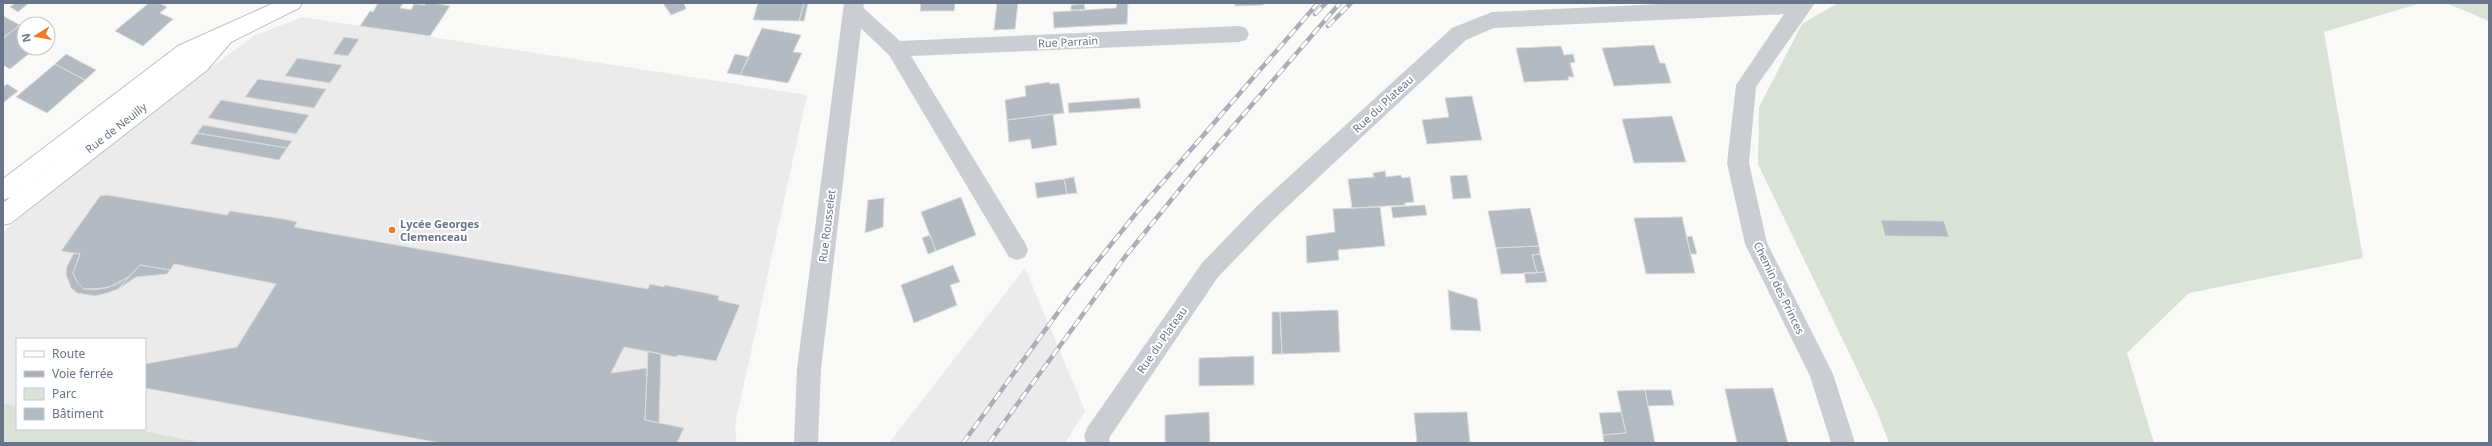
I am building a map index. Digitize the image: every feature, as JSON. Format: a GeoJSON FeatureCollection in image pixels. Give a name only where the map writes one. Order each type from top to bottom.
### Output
{"type":"FeatureCollection","features":[{"type":"Feature","properties":{"kind":"main road","name":"Rue de Neuilly"},"geometry":{"type":"LineString","coordinates":[[3,191],[184,52],[224,36],[292,3]]}},
{"type":"Feature","properties":{"kind":"main road","name":"Rue de Neuilly"},"geometry":{"type":"LineString","coordinates":[[4,214],[200,64],[224,36]]}},
{"type":"Feature","properties":{"kind":"street","name":"Rue du Plateau"},"geometry":{"type":"LineString","coordinates":[[1098,443],[1096,436],[1210,270],[1266,212],[1459,34],[1492,20],[1802,4]]}},
{"type":"Feature","properties":{"kind":"street","name":"Chemin des Princes"},"geometry":{"type":"LineString","coordinates":[[1802,4],[1746,85],[1738,163],[1756,244],[1821,374],[1843,443]]}},
{"type":"Feature","properties":{"kind":"street","name":"Rue Rousselet"},"geometry":{"type":"LineString","coordinates":[[854,6],[896,49],[1017,250]]}},
{"type":"Feature","properties":{"kind":"street","name":"Rue Rousselet"},"geometry":{"type":"LineString","coordinates":[[806,443],[809,369],[854,6]]}},
{"type":"Feature","properties":{"kind":"street","name":"Rue Parrain"},"geometry":{"type":"LineString","coordinates":[[896,49],[1239,34]]}},
{"type":"Feature","properties":{"kind":"shaded area","name":"Lycée Georges Clemenceau"},"geometry":{"type":"Polygon","coordinates":[[[302,17],[807,95],[735,425],[737,443],[205,443],[139,430],[146,430],[146,338],[16,338],[16,406],[3,403],[3,232],[133,124],[254,36],[302,17]]]}},
{"type":"Feature","properties":{"kind":"shaded area"},"geometry":{"type":"Polygon","coordinates":[[[1025,268],[1085,411],[1065,443],[889,443],[1025,268]]]}},
{"type":"Feature","properties":{"kind":"green space"},"geometry":{"type":"Polygon","coordinates":[[[1838,3],[2421,3],[2324,32],[2363,258],[2189,293],[2127,353],[2154,443],[1889,443],[1877,411],[1758,164],[1759,107],[1802,24],[1838,3]]]}},
{"type":"Feature","properties":{"kind":"green space"},"geometry":{"type":"Polygon","coordinates":[[[2446,3],[2489,3],[2489,21],[2446,3]]]}},
{"type":"Feature","properties":{"kind":"green space"},"geometry":{"type":"Polygon","coordinates":[[[3,403],[16,406],[16,430],[139,430],[205,443],[3,443],[3,403]]]}},
{"type":"Feature","properties":{"kind":"building"},"geometry":{"type":"Polygon","coordinates":[[[15,3],[29,3],[18,12],[10,7],[15,3]]]}},
{"type":"Feature","properties":{"kind":"building"},"geometry":{"type":"Polygon","coordinates":[[[149,3],[159,3],[167,7],[160,13],[173,19],[143,46],[115,31],[149,3]]]}},
{"type":"Feature","properties":{"kind":"building"},"geometry":{"type":"Polygon","coordinates":[[[378,3],[403,3],[400,8],[411,10],[414,4],[425,5],[426,3],[433,3],[450,6],[430,36],[360,26],[370,11],[373,12],[378,3]]]}},
{"type":"Feature","properties":{"kind":"building"},"geometry":{"type":"Polygon","coordinates":[[[663,3],[684,3],[686,9],[671,15],[663,3]]]}},
{"type":"Feature","properties":{"kind":"building"},"geometry":{"type":"Polygon","coordinates":[[[758,3],[804,3],[799,21],[753,20],[758,3]]]}},
{"type":"Feature","properties":{"kind":"building"},"geometry":{"type":"Polygon","coordinates":[[[804,3],[808,3],[804,21],[799,21],[804,3]]]}},
{"type":"Feature","properties":{"kind":"building"},"geometry":{"type":"Polygon","coordinates":[[[921,3],[955,3],[954,11],[920,11],[921,3]]]}},
{"type":"Feature","properties":{"kind":"building"},"geometry":{"type":"Polygon","coordinates":[[[997,3],[1018,3],[1015,29],[994,30],[997,3]]]}},
{"type":"Feature","properties":{"kind":"building"},"geometry":{"type":"Polygon","coordinates":[[[1117,3],[1128,3],[1127,24],[1054,28],[1053,12],[1116,8],[1117,3]]]}},
{"type":"Feature","properties":{"kind":"building"},"geometry":{"type":"Polygon","coordinates":[[[1235,3],[1265,3],[1263,5],[1235,6],[1235,3]]]}},
{"type":"Feature","properties":{"kind":"building"},"geometry":{"type":"Polygon","coordinates":[[[1084,4],[1085,10],[1071,10],[1071,5],[1084,4]]]}},
{"type":"Feature","properties":{"kind":"building"},"geometry":{"type":"Polygon","coordinates":[[[3,16],[16,23],[16,28],[3,38],[3,16]]]}},
{"type":"Feature","properties":{"kind":"building"},"geometry":{"type":"Polygon","coordinates":[[[16,28],[16,56],[26,56],[10,69],[3,65],[3,38],[16,28]]]}},
{"type":"Feature","properties":{"kind":"building"},"geometry":{"type":"Polygon","coordinates":[[[762,28],[801,35],[793,52],[802,53],[788,83],[740,75],[762,28]]]}},
{"type":"Feature","properties":{"kind":"building"},"geometry":{"type":"Polygon","coordinates":[[[344,37],[359,39],[348,56],[333,54],[344,37]]]}},
{"type":"Feature","properties":{"kind":"building"},"geometry":{"type":"Polygon","coordinates":[[[1654,45],[1660,63],[1665,63],[1671,83],[1614,86],[1602,48],[1654,45]]]}},
{"type":"Feature","properties":{"kind":"building"},"geometry":{"type":"Polygon","coordinates":[[[1561,46],[1564,55],[1573,54],[1575,62],[1570,63],[1574,77],[1568,77],[1569,80],[1524,82],[1516,48],[1561,46]]]}},
{"type":"Feature","properties":{"kind":"building"},"geometry":{"type":"Polygon","coordinates":[[[66,54],[96,70],[85,80],[55,64],[66,54]]]}},
{"type":"Feature","properties":{"kind":"building"},"geometry":{"type":"Polygon","coordinates":[[[735,54],[749,57],[740,75],[727,73],[735,54]]]}},
{"type":"Feature","properties":{"kind":"building"},"geometry":{"type":"Polygon","coordinates":[[[297,58],[342,65],[330,83],[285,76],[297,58]]]}},
{"type":"Feature","properties":{"kind":"building"},"geometry":{"type":"Polygon","coordinates":[[[55,64],[85,80],[47,113],[16,97],[55,64]]]}},
{"type":"Feature","properties":{"kind":"building"},"geometry":{"type":"Polygon","coordinates":[[[258,79],[326,89],[314,108],[245,97],[258,79]]]}},
{"type":"Feature","properties":{"kind":"building"},"geometry":{"type":"Polygon","coordinates":[[[1049,82],[1050,84],[1059,83],[1064,113],[1007,120],[1005,100],[1026,96],[1025,86],[1049,82]]]}},
{"type":"Feature","properties":{"kind":"building"},"geometry":{"type":"Polygon","coordinates":[[[7,84],[18,91],[3,103],[3,87],[7,84]]]}},
{"type":"Feature","properties":{"kind":"building"},"geometry":{"type":"Polygon","coordinates":[[[1472,96],[1482,140],[1427,144],[1422,120],[1449,117],[1445,98],[1472,96]]]}},
{"type":"Feature","properties":{"kind":"building"},"geometry":{"type":"Polygon","coordinates":[[[1139,98],[1141,108],[1069,113],[1068,103],[1139,98]]]}},
{"type":"Feature","properties":{"kind":"building"},"geometry":{"type":"Polygon","coordinates":[[[221,100],[309,115],[296,134],[208,118],[221,100]]]}},
{"type":"Feature","properties":{"kind":"building"},"geometry":{"type":"Polygon","coordinates":[[[1053,114],[1057,145],[1032,149],[1030,139],[1009,142],[1007,120],[1053,114]]]}},
{"type":"Feature","properties":{"kind":"building"},"geometry":{"type":"Polygon","coordinates":[[[1672,116],[1686,162],[1634,163],[1622,119],[1672,116]]]}},
{"type":"Feature","properties":{"kind":"building"},"geometry":{"type":"Polygon","coordinates":[[[203,125],[292,141],[287,148],[197,133],[203,125]]]}},
{"type":"Feature","properties":{"kind":"building"},"geometry":{"type":"Polygon","coordinates":[[[197,133],[287,148],[279,160],[190,144],[197,133]]]}},
{"type":"Feature","properties":{"kind":"building"},"geometry":{"type":"Polygon","coordinates":[[[1385,171],[1386,177],[1401,175],[1402,178],[1410,177],[1414,202],[1405,203],[1405,205],[1352,208],[1348,179],[1374,177],[1373,173],[1385,171]]]}},
{"type":"Feature","properties":{"kind":"building"},"geometry":{"type":"Polygon","coordinates":[[[1467,175],[1471,198],[1453,199],[1450,176],[1467,175]]]}},
{"type":"Feature","properties":{"kind":"building"},"geometry":{"type":"Polygon","coordinates":[[[1074,177],[1077,193],[1067,194],[1064,179],[1074,177]]]}},
{"type":"Feature","properties":{"kind":"building"},"geometry":{"type":"Polygon","coordinates":[[[1064,179],[1067,194],[1037,198],[1035,183],[1064,179]]]}},
{"type":"Feature","properties":{"kind":"building"},"geometry":{"type":"Polygon","coordinates":[[[107,195],[227,215],[230,211],[284,219],[297,222],[294,227],[648,289],[650,284],[664,287],[664,285],[719,296],[718,300],[740,305],[716,361],[678,355],[676,357],[624,347],[611,373],[647,368],[645,420],[684,428],[677,443],[440,443],[146,388],[146,364],[237,347],[276,284],[174,264],[170,270],[140,265],[130,276],[116,285],[94,290],[84,289],[77,282],[73,273],[80,254],[61,251],[100,196],[107,195]]]}},
{"type":"Feature","properties":{"kind":"building"},"geometry":{"type":"Polygon","coordinates":[[[961,197],[976,235],[936,251],[921,212],[961,197]]]}},
{"type":"Feature","properties":{"kind":"building"},"geometry":{"type":"Polygon","coordinates":[[[884,198],[883,227],[865,233],[868,200],[884,198]]]}},
{"type":"Feature","properties":{"kind":"building"},"geometry":{"type":"Polygon","coordinates":[[[1425,205],[1427,215],[1393,218],[1391,207],[1425,205]]]}},
{"type":"Feature","properties":{"kind":"building"},"geometry":{"type":"Polygon","coordinates":[[[1380,207],[1385,246],[1338,250],[1339,260],[1307,263],[1306,236],[1335,232],[1333,209],[1380,207]]]}},
{"type":"Feature","properties":{"kind":"building"},"geometry":{"type":"Polygon","coordinates":[[[1530,208],[1539,246],[1496,248],[1488,211],[1530,208]]]}},
{"type":"Feature","properties":{"kind":"building"},"geometry":{"type":"Polygon","coordinates":[[[1682,217],[1695,273],[1646,274],[1634,218],[1682,217]]]}},
{"type":"Feature","properties":{"kind":"building"},"geometry":{"type":"Polygon","coordinates":[[[1881,220],[1944,221],[1949,237],[1885,236],[1881,220]]]}},
{"type":"Feature","properties":{"kind":"building"},"geometry":{"type":"Polygon","coordinates":[[[930,235],[936,251],[928,254],[922,238],[930,235]]]}},
{"type":"Feature","properties":{"kind":"building"},"geometry":{"type":"Polygon","coordinates":[[[1692,236],[1697,254],[1691,254],[1686,237],[1692,236]]]}},
{"type":"Feature","properties":{"kind":"building"},"geometry":{"type":"Polygon","coordinates":[[[1539,246],[1540,254],[1532,255],[1537,273],[1501,274],[1496,248],[1539,246]]]}},
{"type":"Feature","properties":{"kind":"building"},"geometry":{"type":"Polygon","coordinates":[[[74,253],[80,254],[73,273],[77,282],[84,289],[107,288],[130,276],[118,289],[107,293],[95,296],[77,293],[71,288],[66,274],[67,266],[74,253]]]}},
{"type":"Feature","properties":{"kind":"building"},"geometry":{"type":"Polygon","coordinates":[[[1540,254],[1545,272],[1537,273],[1532,255],[1540,254]]]}},
{"type":"Feature","properties":{"kind":"building"},"geometry":{"type":"Polygon","coordinates":[[[140,265],[170,270],[167,274],[136,277],[118,289],[140,265]]]}},
{"type":"Feature","properties":{"kind":"building"},"geometry":{"type":"Polygon","coordinates":[[[953,265],[960,282],[950,285],[957,305],[914,323],[901,285],[953,265]]]}},
{"type":"Feature","properties":{"kind":"building"},"geometry":{"type":"Polygon","coordinates":[[[1545,272],[1547,282],[1526,283],[1524,273],[1545,272]]]}},
{"type":"Feature","properties":{"kind":"building"},"geometry":{"type":"Polygon","coordinates":[[[1448,290],[1477,299],[1481,331],[1451,330],[1448,290]]]}},
{"type":"Feature","properties":{"kind":"building"},"geometry":{"type":"Polygon","coordinates":[[[1338,310],[1340,352],[1282,354],[1280,312],[1338,310]]]}},
{"type":"Feature","properties":{"kind":"building"},"geometry":{"type":"Polygon","coordinates":[[[1272,312],[1280,312],[1282,354],[1272,354],[1272,312]]]}},
{"type":"Feature","properties":{"kind":"building"},"geometry":{"type":"Polygon","coordinates":[[[648,351],[661,354],[659,423],[645,420],[648,351]]]}},
{"type":"Feature","properties":{"kind":"building"},"geometry":{"type":"Polygon","coordinates":[[[1254,356],[1254,385],[1199,386],[1199,358],[1254,356]]]}},
{"type":"Feature","properties":{"kind":"building"},"geometry":{"type":"Polygon","coordinates":[[[1773,388],[1788,443],[1737,443],[1725,389],[1773,388]]]}},
{"type":"Feature","properties":{"kind":"building"},"geometry":{"type":"Polygon","coordinates":[[[1645,390],[1655,443],[1604,443],[1603,435],[1626,433],[1617,391],[1645,390]]]}},
{"type":"Feature","properties":{"kind":"building"},"geometry":{"type":"Polygon","coordinates":[[[1645,390],[1671,390],[1674,405],[1648,406],[1645,390]]]}},
{"type":"Feature","properties":{"kind":"building"},"geometry":{"type":"Polygon","coordinates":[[[1209,412],[1210,443],[1165,443],[1165,415],[1209,412]]]}},
{"type":"Feature","properties":{"kind":"building"},"geometry":{"type":"Polygon","coordinates":[[[1467,412],[1470,443],[1417,443],[1414,413],[1467,412]]]}},
{"type":"Feature","properties":{"kind":"building"},"geometry":{"type":"Polygon","coordinates":[[[1621,412],[1626,433],[1603,435],[1599,413],[1621,412]]]}},
{"type":"Feature","properties":{"kind":"railway"},"geometry":{"type":"LineString","coordinates":[[963,443],[1075,289],[1142,206],[1318,3]]}},
{"type":"Feature","properties":{"kind":"railway"},"geometry":{"type":"LineString","coordinates":[[1315,14],[1326,3]]}},
{"type":"Feature","properties":{"kind":"railway"},"geometry":{"type":"LineString","coordinates":[[989,443],[1124,258],[1198,167],[1340,3]]}},
{"type":"Feature","properties":{"kind":"railway"},"geometry":{"type":"LineString","coordinates":[[1328,26],[1351,3]]}},
{"type":"Feature","properties":{"kind":"place","name":"Lycée Georges Clemenceau"},"geometry":{"type":"Point","coordinates":[392,230]}}]}
